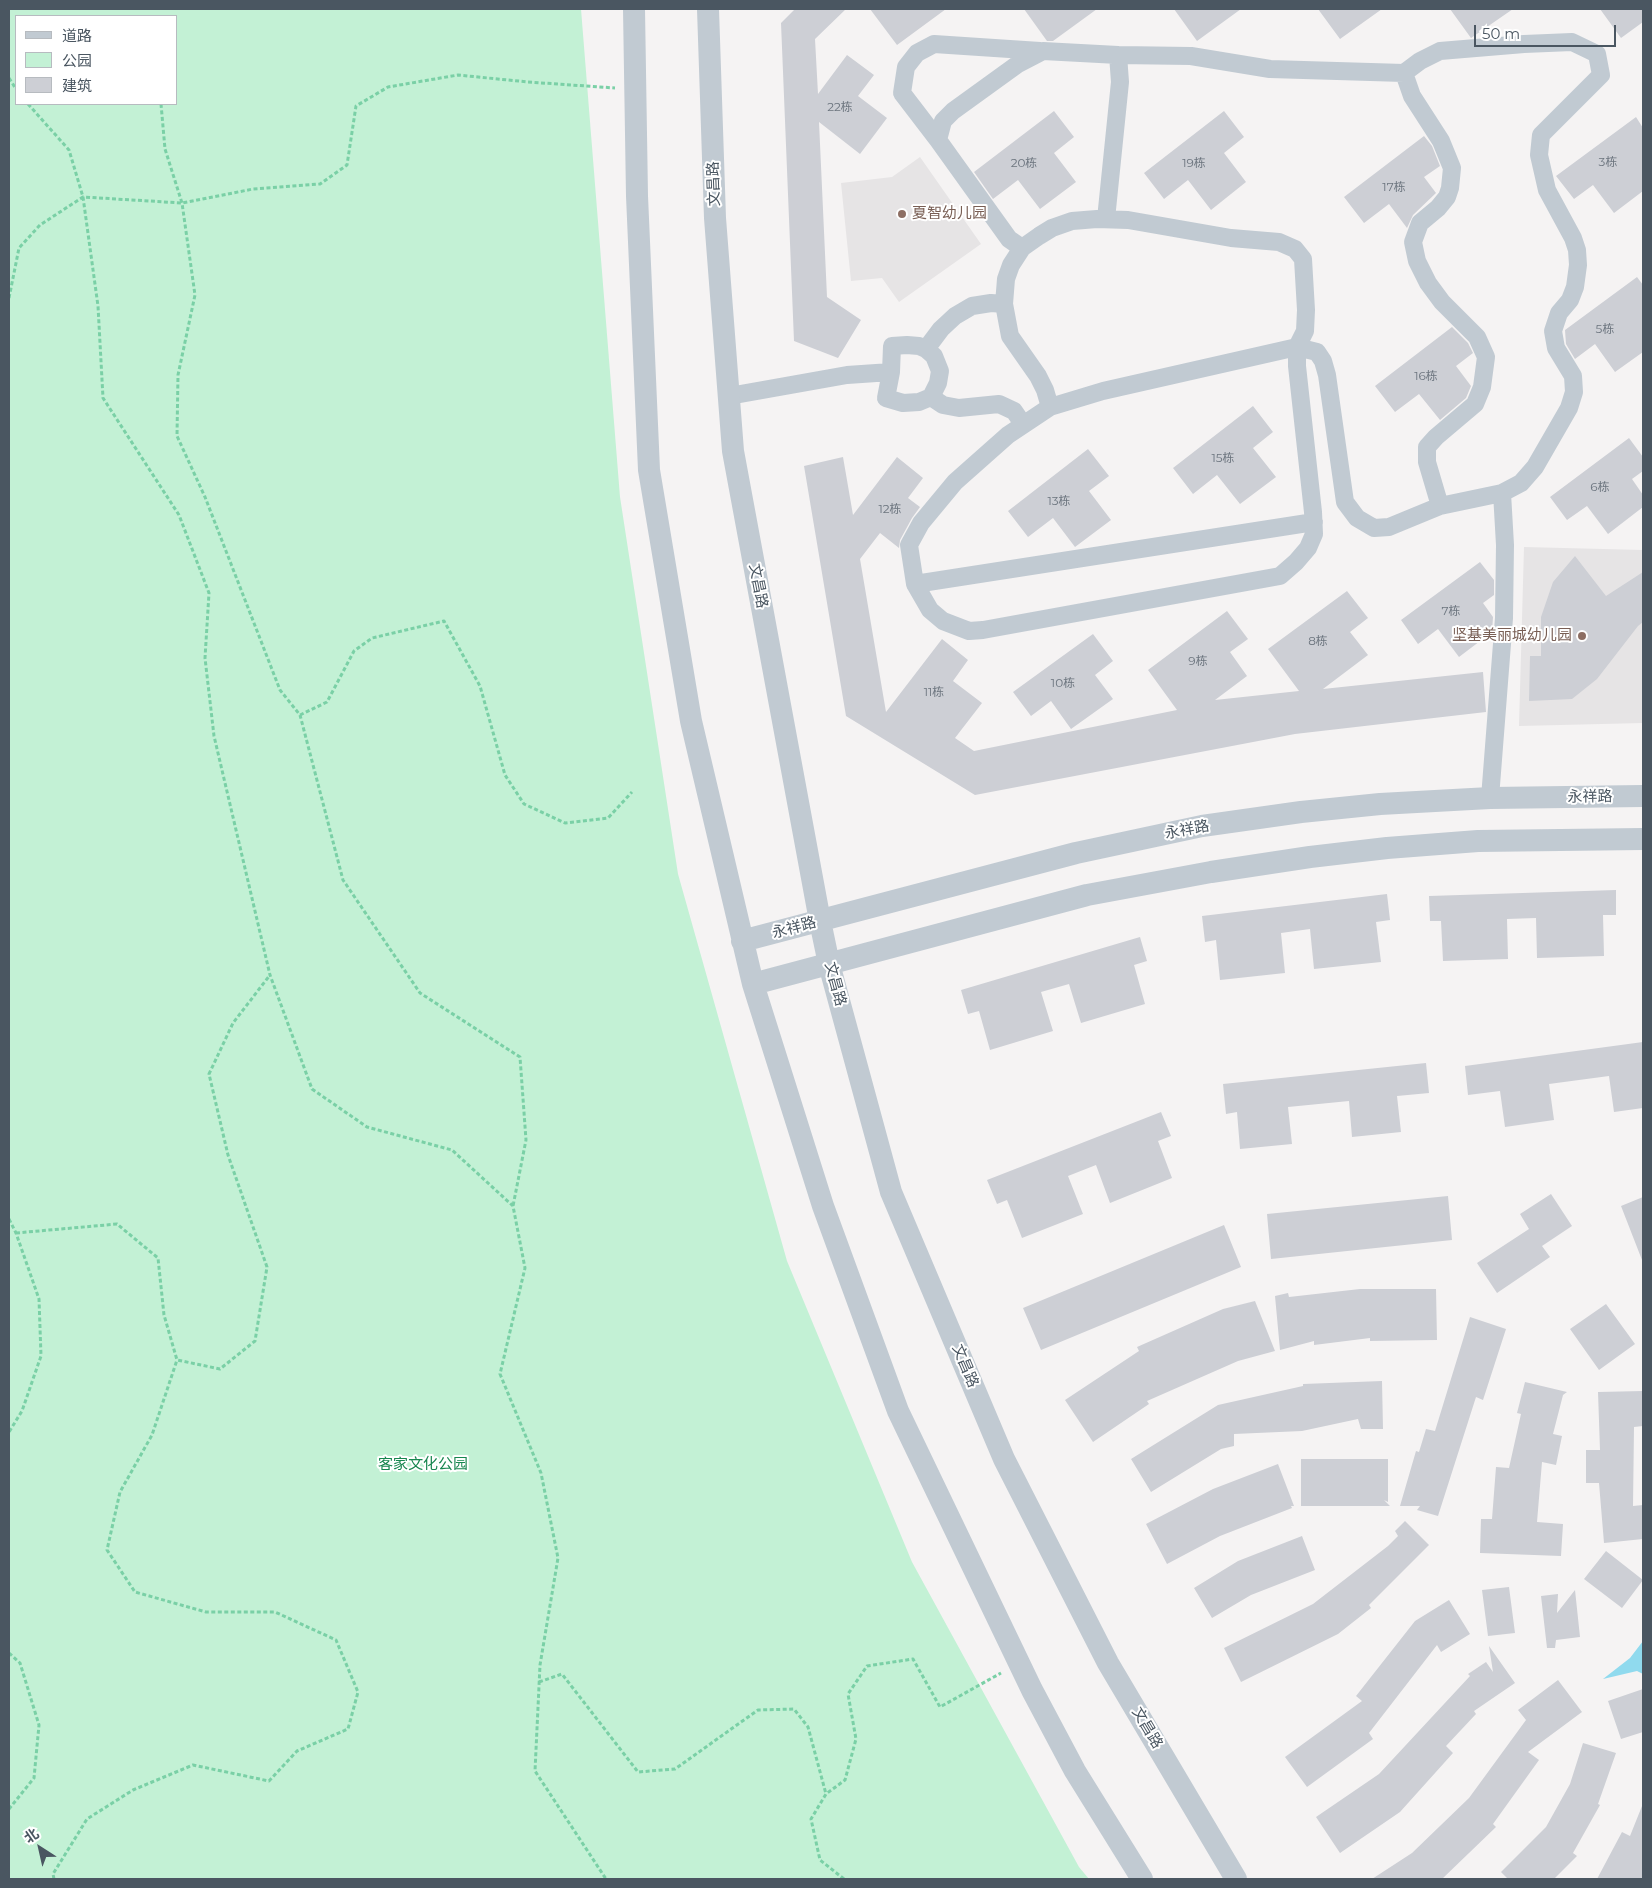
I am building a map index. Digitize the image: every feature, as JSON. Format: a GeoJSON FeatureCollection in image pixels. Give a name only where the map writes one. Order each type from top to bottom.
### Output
{"type":"FeatureCollection","features":[{"type":"Feature","properties":{"kind":"street"},"geometry":{"type":"LineString","coordinates":[[634,9],[636,196],[650,470],[691,721],[753,984],[823,1206],[898,1411],[1019,1664],[1075,1771],[1142,1879]]}},
{"type":"Feature","properties":{"kind":"street","name":"文昌路"},"geometry":{"type":"LineString","coordinates":[[708,9],[715,218],[733,451],[829,964],[891,1192],[1004,1458],[1108,1663],[1236,1879]]}},
{"type":"Feature","properties":{"kind":"street"},"geometry":{"type":"LineString","coordinates":[[1022,248],[1009,239],[902,92],[906,66],[917,53],[934,44],[1014,51],[1191,56],[1270,69],[1404,73],[1420,61],[1440,51],[1572,42],[1597,54],[1601,76],[1541,135],[1539,154],[1548,190],[1574,238],[1577,250],[1578,265],[1575,287],[1570,300],[1559,313],[1553,330],[1556,348],[1573,376],[1574,392],[1569,408],[1535,467],[1521,483],[1502,493],[1440,506],[1389,527],[1374,528],[1357,518],[1345,502],[1327,375],[1323,360],[1317,352],[1297,348],[1102,391],[1050,407],[1008,435],[955,482],[921,524],[909,545],[915,584],[930,610],[943,621],[969,631],[983,630],[1280,576],[1308,548],[1314,534],[1314,522],[1297,366],[1297,348],[1304,331],[1306,310],[1303,260],[1295,249],[1279,242],[1232,238],[1128,220],[1088,220],[1065,224],[1045,232],[1022,248],[1011,265],[1006,279],[1004,304],[1010,336],[1038,376],[1050,407]]}},
{"type":"Feature","properties":{"kind":"street"},"geometry":{"type":"LineString","coordinates":[[938,140],[943,121],[953,111],[1018,64],[1043,51]]}},
{"type":"Feature","properties":{"kind":"street"},"geometry":{"type":"LineString","coordinates":[[1106,219],[1120,82],[1118,55]]}},
{"type":"Feature","properties":{"kind":"street"},"geometry":{"type":"LineString","coordinates":[[1404,73],[1412,96],[1441,141],[1452,168],[1447,197],[1438,208],[1420,223],[1413,242],[1417,261],[1428,282],[1442,302],[1477,337],[1486,358],[1482,387],[1475,404],[1436,436],[1427,448],[1427,462],[1440,506]]}},
{"type":"Feature","properties":{"kind":"street"},"geometry":{"type":"LineString","coordinates":[[926,349],[940,329],[955,316],[972,306],[991,303],[1004,304]]}},
{"type":"Feature","properties":{"kind":"street"},"geometry":{"type":"LineString","coordinates":[[907,345],[926,349],[934,356],[940,371],[938,383],[931,397],[919,402],[903,403],[886,398],[891,372],[892,346],[907,345]]}},
{"type":"Feature","properties":{"kind":"street"},"geometry":{"type":"LineString","coordinates":[[729,396],[847,376],[891,372]]}},
{"type":"Feature","properties":{"kind":"street"},"geometry":{"type":"LineString","coordinates":[[931,397],[943,405],[959,408],[999,404],[1014,411],[1023,424]]}},
{"type":"Feature","properties":{"kind":"street"},"geometry":{"type":"LineString","coordinates":[[1490,798],[1504,618],[1505,545],[1502,493]]}},
{"type":"Feature","properties":{"kind":"street"},"geometry":{"type":"LineString","coordinates":[[915,584],[1314,522]]}},
{"type":"Feature","properties":{"kind":"street","name":"永祥路"},"geometry":{"type":"LineString","coordinates":[[742,941],[1076,853],[1202,826],[1302,812],[1380,804],[1490,798],[1643,796]]}},
{"type":"Feature","properties":{"kind":"street"},"geometry":{"type":"LineString","coordinates":[[753,984],[1087,895],[1211,872],[1329,855],[1478,841],[1643,839]]}},
{"type":"Feature","properties":{"kind":"path"},"geometry":{"type":"LineString","coordinates":[[9,298],[19,248],[40,225],[83,198],[182,204],[253,189],[320,184],[348,165],[356,106],[388,87],[458,75],[636,90]]}},
{"type":"Feature","properties":{"kind":"path"},"geometry":{"type":"LineString","coordinates":[[29,105],[69,150],[83,198],[98,306],[103,398],[179,515],[209,593],[205,658],[214,736],[270,975],[312,1089],[366,1127],[452,1150],[513,1206]]}},
{"type":"Feature","properties":{"kind":"path"},"geometry":{"type":"LineString","coordinates":[[161,105],[165,149],[182,204],[195,295],[178,375],[176,436],[205,497],[280,690],[300,715],[343,880],[420,993],[520,1057],[526,1140],[513,1206],[525,1268],[500,1374],[541,1473],[558,1558],[540,1665],[535,1771],[606,1879]]}},
{"type":"Feature","properties":{"kind":"path"},"geometry":{"type":"LineString","coordinates":[[300,715],[327,702],[354,651],[372,638],[444,621],[480,686],[505,775],[524,804],[565,823],[608,818],[632,792]]}},
{"type":"Feature","properties":{"kind":"path"},"geometry":{"type":"LineString","coordinates":[[177,1360],[220,1369],[255,1341],[267,1267],[228,1155],[209,1074],[234,1023],[270,975]]}},
{"type":"Feature","properties":{"kind":"path"},"geometry":{"type":"LineString","coordinates":[[9,1219],[16,1233],[39,1299],[41,1356],[22,1411],[9,1432]]}},
{"type":"Feature","properties":{"kind":"path"},"geometry":{"type":"LineString","coordinates":[[16,1233],[117,1224],[158,1258],[164,1315],[177,1360],[152,1435],[120,1492],[107,1550],[135,1592],[206,1612],[275,1612],[336,1640],[358,1692],[348,1729],[296,1750],[269,1781],[194,1765],[132,1790],[87,1819],[53,1874],[54,1879]]}},
{"type":"Feature","properties":{"kind":"path"},"geometry":{"type":"LineString","coordinates":[[9,1653],[20,1663],[39,1726],[34,1778],[9,1809]]}},
{"type":"Feature","properties":{"kind":"path"},"geometry":{"type":"LineString","coordinates":[[844,1879],[820,1860],[811,1819],[826,1794],[845,1780],[856,1739],[848,1694],[867,1666],[913,1659],[940,1708],[1019,1664]]}},
{"type":"Feature","properties":{"kind":"path"},"geometry":{"type":"LineString","coordinates":[[539,1682],[562,1674],[638,1772],[675,1769],[758,1710],[794,1709],[808,1727],[826,1794]]}},
{"type":"Feature","properties":{"kind":"shaded area","name":"夏智幼儿园"},"geometry":{"type":"Polygon","coordinates":[[[920,157],[981,244],[899,302],[882,278],[851,281],[841,183],[892,177],[920,157]]]}},
{"type":"Feature","properties":{"kind":"shaded area","name":"坚基美丽城幼儿园"},"geometry":{"type":"Polygon","coordinates":[[[1524,547],[1643,550],[1643,723],[1519,726],[1524,547]]]}},
{"type":"Feature","properties":{"kind":"green space","name":"客家文化公园"},"geometry":{"type":"Polygon","coordinates":[[[9,9],[581,9],[620,497],[678,874],[787,1261],[912,1562],[1079,1867],[1089,1879],[9,1879],[9,9]]]}},
{"type":"Feature","properties":{"kind":"water"},"geometry":{"type":"Polygon","coordinates":[[[1643,1641],[1643,1674],[1637,1671],[1603,1679],[1630,1658],[1643,1641]]]}},
{"type":"Feature","properties":{"kind":"building"},"geometry":{"type":"Polygon","coordinates":[[[795,9],[846,9],[815,39],[818,94],[847,55],[874,75],[858,96],[887,118],[860,154],[819,122],[827,297],[861,320],[838,358],[794,341],[781,23],[795,9]]]}},
{"type":"Feature","properties":{"kind":"building"},"geometry":{"type":"Polygon","coordinates":[[[870,9],[946,9],[897,45],[870,9]]]}},
{"type":"Feature","properties":{"kind":"building"},"geometry":{"type":"Polygon","coordinates":[[[1024,9],[1097,9],[1053,41],[1047,41],[1024,9]]]}},
{"type":"Feature","properties":{"kind":"building"},"geometry":{"type":"Polygon","coordinates":[[[1174,9],[1241,9],[1197,41],[1174,9]]]}},
{"type":"Feature","properties":{"kind":"building"},"geometry":{"type":"Polygon","coordinates":[[[1318,9],[1382,9],[1340,39],[1318,9]]]}},
{"type":"Feature","properties":{"kind":"building"},"geometry":{"type":"Polygon","coordinates":[[[1450,9],[1513,9],[1471,38],[1450,9]]]}},
{"type":"Feature","properties":{"kind":"building"},"geometry":{"type":"Polygon","coordinates":[[[1600,9],[1643,9],[1643,22],[1621,38],[1600,9]]]}},
{"type":"Feature","properties":{"kind":"building"},"geometry":{"type":"Polygon","coordinates":[[[1054,111],[1074,137],[1054,153],[1076,182],[1040,209],[1018,180],[993,199],[974,172],[1054,111]]]}},
{"type":"Feature","properties":{"kind":"building"},"geometry":{"type":"Polygon","coordinates":[[[1224,111],[1244,137],[1224,153],[1246,182],[1211,210],[1188,180],[1164,199],[1144,173],[1224,111]]]}},
{"type":"Feature","properties":{"kind":"building"},"geometry":{"type":"Polygon","coordinates":[[[1636,117],[1643,128],[1643,191],[1614,213],[1593,185],[1574,199],[1556,176],[1636,117]]]}},
{"type":"Feature","properties":{"kind":"building"},"geometry":{"type":"Polygon","coordinates":[[[1424,136],[1432,146],[1440,166],[1424,177],[1436,193],[1413,215],[1407,228],[1389,204],[1364,223],[1344,197],[1424,136]]]}},
{"type":"Feature","properties":{"kind":"building"},"geometry":{"type":"Polygon","coordinates":[[[1637,277],[1643,285],[1643,352],[1615,372],[1595,344],[1575,359],[1566,344],[1565,330],[1637,277]]]}},
{"type":"Feature","properties":{"kind":"building"},"geometry":{"type":"Polygon","coordinates":[[[1452,327],[1468,343],[1473,353],[1456,366],[1471,386],[1466,398],[1440,420],[1419,394],[1395,412],[1375,386],[1452,327]]]}},
{"type":"Feature","properties":{"kind":"building"},"geometry":{"type":"Polygon","coordinates":[[[1253,406],[1273,432],[1253,448],[1276,477],[1240,504],[1217,475],[1193,494],[1173,468],[1253,406]]]}},
{"type":"Feature","properties":{"kind":"building"},"geometry":{"type":"Polygon","coordinates":[[[1629,438],[1643,457],[1643,471],[1632,479],[1643,495],[1643,507],[1608,534],[1587,506],[1567,520],[1550,497],[1629,438]]]}},
{"type":"Feature","properties":{"kind":"building"},"geometry":{"type":"Polygon","coordinates":[[[1088,449],[1109,476],[1089,491],[1111,520],[1075,547],[1053,518],[1028,537],[1008,511],[1088,449]]]}},
{"type":"Feature","properties":{"kind":"building"},"geometry":{"type":"Polygon","coordinates":[[[843,457],[853,515],[897,457],[923,478],[908,498],[920,507],[900,540],[899,548],[880,533],[860,559],[886,712],[942,639],[968,660],[953,681],[982,703],[955,738],[974,751],[1177,710],[1148,670],[1227,611],[1248,639],[1230,652],[1247,676],[1215,700],[1299,691],[1268,649],[1347,591],[1368,618],[1350,632],[1368,655],[1323,689],[1483,672],[1486,712],[1295,734],[975,795],[846,716],[804,466],[843,457]]]}},
{"type":"Feature","properties":{"kind":"building"},"geometry":{"type":"Polygon","coordinates":[[[1575,556],[1606,596],[1643,572],[1643,622],[1597,679],[1572,699],[1529,701],[1530,656],[1541,656],[1541,617],[1553,582],[1575,556]]]}},
{"type":"Feature","properties":{"kind":"building"},"geometry":{"type":"Polygon","coordinates":[[[1480,562],[1494,580],[1494,595],[1483,603],[1493,617],[1492,632],[1459,657],[1438,629],[1418,644],[1401,620],[1480,562]]]}},
{"type":"Feature","properties":{"kind":"building"},"geometry":{"type":"Polygon","coordinates":[[[1093,634],[1113,661],[1095,675],[1113,699],[1071,729],[1051,701],[1031,716],[1013,692],[1093,634]]]}},
{"type":"Feature","properties":{"kind":"building"},"geometry":{"type":"Polygon","coordinates":[[[1616,890],[1616,915],[1603,915],[1604,956],[1537,958],[1536,918],[1507,919],[1508,959],[1443,961],[1441,921],[1430,921],[1429,896],[1616,890]]]}},
{"type":"Feature","properties":{"kind":"building"},"geometry":{"type":"Polygon","coordinates":[[[1387,894],[1390,920],[1376,922],[1381,962],[1314,969],[1310,929],[1281,933],[1285,973],[1220,980],[1216,940],[1205,942],[1202,916],[1387,894]]]}},
{"type":"Feature","properties":{"kind":"building"},"geometry":{"type":"Polygon","coordinates":[[[1140,937],[1147,961],[1134,965],[1145,1004],[1081,1023],[1069,984],[1041,992],[1053,1031],[990,1050],[979,1011],[968,1014],[961,990],[1140,937]]]}},
{"type":"Feature","properties":{"kind":"building"},"geometry":{"type":"Polygon","coordinates":[[[1643,1042],[1643,1108],[1614,1112],[1609,1076],[1549,1084],[1554,1120],[1505,1127],[1500,1091],[1468,1095],[1465,1066],[1643,1042]]]}},
{"type":"Feature","properties":{"kind":"building"},"geometry":{"type":"Polygon","coordinates":[[[1426,1063],[1429,1093],[1397,1096],[1401,1132],[1352,1137],[1349,1101],[1288,1107],[1292,1144],[1240,1149],[1237,1112],[1226,1114],[1223,1084],[1426,1063]]]}},
{"type":"Feature","properties":{"kind":"building"},"geometry":{"type":"Polygon","coordinates":[[[1161,1112],[1171,1136],[1158,1141],[1172,1178],[1110,1203],[1096,1165],[1068,1176],[1083,1214],[1022,1238],[1007,1200],[997,1204],[987,1180],[1161,1112]]]}},
{"type":"Feature","properties":{"kind":"building"},"geometry":{"type":"Polygon","coordinates":[[[1551,1194],[1572,1226],[1542,1246],[1550,1257],[1497,1293],[1477,1263],[1529,1229],[1520,1214],[1551,1194]]]}},
{"type":"Feature","properties":{"kind":"building"},"geometry":{"type":"Polygon","coordinates":[[[1448,1196],[1452,1240],[1271,1259],[1267,1214],[1448,1196]]]}},
{"type":"Feature","properties":{"kind":"building"},"geometry":{"type":"Polygon","coordinates":[[[1643,1197],[1643,1260],[1642,1260],[1621,1206],[1643,1197]]]}},
{"type":"Feature","properties":{"kind":"building"},"geometry":{"type":"Polygon","coordinates":[[[1224,1225],[1241,1267],[1041,1350],[1023,1308],[1224,1225]]]}},
{"type":"Feature","properties":{"kind":"building"},"geometry":{"type":"Polygon","coordinates":[[[1360,1289],[1436,1289],[1437,1340],[1370,1341],[1370,1338],[1314,1345],[1314,1341],[1280,1350],[1275,1296],[1288,1293],[1289,1297],[1360,1289]]]}},
{"type":"Feature","properties":{"kind":"building"},"geometry":{"type":"Polygon","coordinates":[[[1255,1301],[1275,1351],[1238,1361],[1147,1401],[1149,1404],[1093,1442],[1065,1400],[1139,1351],[1137,1347],[1223,1309],[1255,1301]]]}},
{"type":"Feature","properties":{"kind":"building"},"geometry":{"type":"Polygon","coordinates":[[[1606,1304],[1635,1344],[1599,1370],[1570,1329],[1606,1304]]]}},
{"type":"Feature","properties":{"kind":"building"},"geometry":{"type":"Polygon","coordinates":[[[1470,1317],[1506,1329],[1483,1400],[1476,1397],[1438,1516],[1417,1510],[1420,1506],[1400,1506],[1416,1451],[1419,1452],[1426,1429],[1435,1431],[1470,1317]]]}},
{"type":"Feature","properties":{"kind":"building"},"geometry":{"type":"Polygon","coordinates":[[[1382,1381],[1383,1429],[1361,1429],[1358,1419],[1302,1431],[1234,1434],[1234,1446],[1221,1449],[1151,1492],[1131,1459],[1218,1405],[1303,1386],[1303,1384],[1382,1381]]]}},
{"type":"Feature","properties":{"kind":"building"},"geometry":{"type":"Polygon","coordinates":[[[1525,1382],[1567,1392],[1563,1395],[1553,1434],[1562,1436],[1556,1465],[1542,1462],[1537,1522],[1563,1524],[1561,1556],[1480,1553],[1481,1519],[1492,1519],[1496,1467],[1509,1468],[1521,1414],[1517,1413],[1525,1382]]]}},
{"type":"Feature","properties":{"kind":"building"},"geometry":{"type":"Polygon","coordinates":[[[1643,1391],[1643,1426],[1634,1427],[1633,1506],[1643,1505],[1643,1539],[1604,1543],[1599,1483],[1586,1483],[1586,1450],[1600,1450],[1598,1392],[1643,1391]]]}},
{"type":"Feature","properties":{"kind":"building"},"geometry":{"type":"Polygon","coordinates":[[[1301,1459],[1388,1459],[1388,1502],[1384,1500],[1390,1506],[1301,1506],[1301,1459]]]}},
{"type":"Feature","properties":{"kind":"building"},"geometry":{"type":"Polygon","coordinates":[[[1278,1464],[1294,1506],[1291,1506],[1292,1508],[1220,1536],[1167,1564],[1146,1524],[1213,1489],[1278,1464]]]}},
{"type":"Feature","properties":{"kind":"building"},"geometry":{"type":"Polygon","coordinates":[[[1405,1521],[1429,1545],[1369,1605],[1371,1608],[1338,1634],[1241,1682],[1224,1648],[1313,1604],[1388,1546],[1398,1536],[1395,1531],[1405,1521]]]}},
{"type":"Feature","properties":{"kind":"building"},"geometry":{"type":"Polygon","coordinates":[[[1302,1536],[1315,1570],[1251,1595],[1212,1618],[1194,1588],[1238,1561],[1302,1536]]]}},
{"type":"Feature","properties":{"kind":"building"},"geometry":{"type":"Polygon","coordinates":[[[1606,1551],[1643,1580],[1622,1608],[1584,1579],[1606,1551]]]}},
{"type":"Feature","properties":{"kind":"building"},"geometry":{"type":"Polygon","coordinates":[[[1509,1587],[1515,1633],[1488,1636],[1482,1590],[1509,1587]]]}},
{"type":"Feature","properties":{"kind":"building"},"geometry":{"type":"Polygon","coordinates":[[[1575,1590],[1580,1637],[1556,1640],[1555,1648],[1547,1648],[1541,1596],[1558,1594],[1557,1613],[1575,1590]]]}},
{"type":"Feature","properties":{"kind":"building"},"geometry":{"type":"Polygon","coordinates":[[[1449,1600],[1470,1634],[1441,1652],[1437,1645],[1369,1733],[1373,1739],[1307,1787],[1285,1757],[1362,1701],[1356,1696],[1415,1621],[1449,1600]]]}},
{"type":"Feature","properties":{"kind":"building"},"geometry":{"type":"Polygon","coordinates":[[[1489,1646],[1515,1683],[1474,1711],[1476,1714],[1446,1746],[1453,1753],[1400,1812],[1340,1853],[1316,1817],[1379,1774],[1470,1676],[1468,1674],[1486,1662],[1493,1672],[1489,1646]]]}},
{"type":"Feature","properties":{"kind":"building"},"geometry":{"type":"Polygon","coordinates":[[[1558,1680],[1582,1712],[1528,1752],[1539,1760],[1493,1824],[1496,1827],[1442,1879],[1372,1879],[1412,1853],[1469,1798],[1526,1720],[1518,1710],[1558,1680]]]}},
{"type":"Feature","properties":{"kind":"building"},"geometry":{"type":"Polygon","coordinates":[[[1643,1689],[1643,1732],[1621,1739],[1608,1701],[1643,1689]]]}},
{"type":"Feature","properties":{"kind":"building"},"geometry":{"type":"Polygon","coordinates":[[[1583,1743],[1616,1753],[1598,1804],[1600,1805],[1573,1853],[1577,1856],[1554,1879],[1508,1879],[1501,1872],[1546,1827],[1570,1784],[1583,1743]]]}},
{"type":"Feature","properties":{"kind":"building"},"geometry":{"type":"Polygon","coordinates":[[[1642,1806],[1643,1879],[1597,1879],[1622,1832],[1630,1836],[1642,1806]]]}},
{"type":"Feature","properties":{"kind":"place","name":"夏智幼儿园"},"geometry":{"type":"Point","coordinates":[902,214]}},
{"type":"Feature","properties":{"kind":"place","name":"坚基美丽城幼儿园"},"geometry":{"type":"Point","coordinates":[1582,636]}}]}
